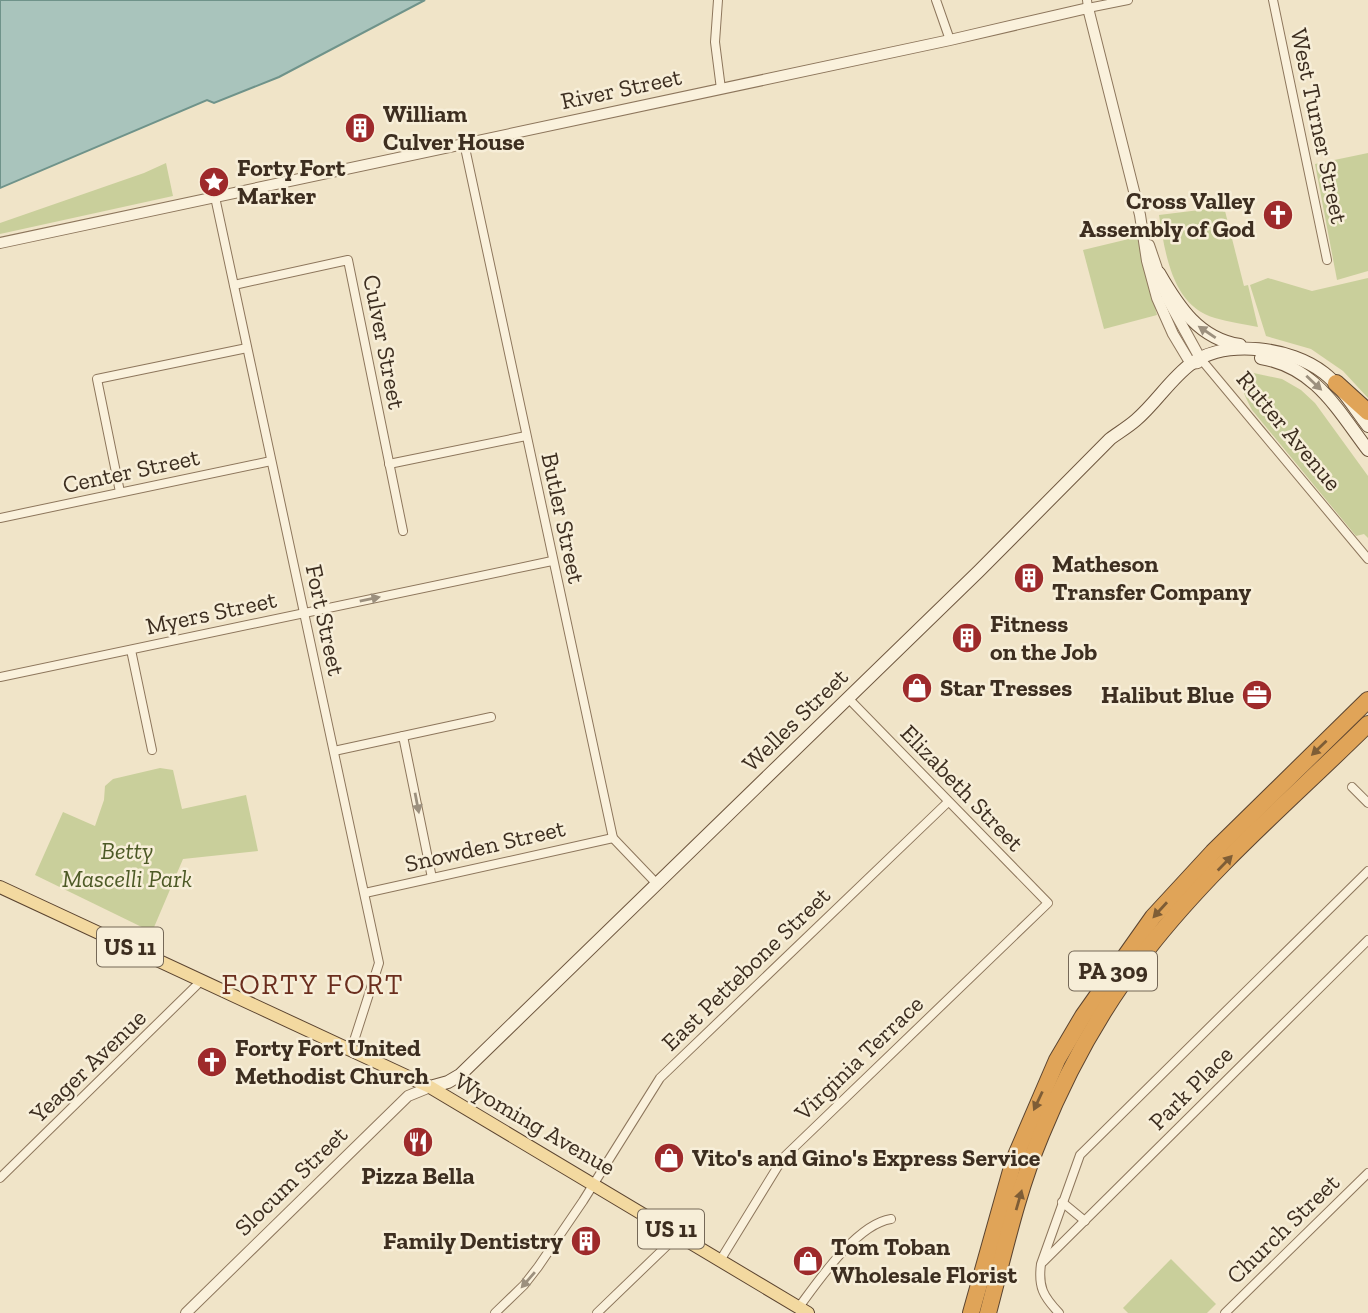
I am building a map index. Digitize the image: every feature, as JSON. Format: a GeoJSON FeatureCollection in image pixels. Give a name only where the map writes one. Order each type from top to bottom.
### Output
{"type":"FeatureCollection","features":[{"type":"Feature","properties":{"kind":"highway"},"geometry":{"type":"LineString","coordinates":[[1336,383],[1368,412]]}},
{"type":"Feature","properties":{"kind":"highway","name":"PA 309"},"geometry":{"type":"LineString","coordinates":[[971,1313],[1014,1160],[1057,1060],[1083,1016],[1153,917],[1213,852],[1368,700]]}},
{"type":"Feature","properties":{"kind":"highway","name":"PA 309"},"geometry":{"type":"LineString","coordinates":[[988,1313],[1022,1189],[1040,1136],[1069,1072],[1113,998],[1145,952],[1192,896],[1368,723]]}},
{"type":"Feature","properties":{"kind":"main road"},"geometry":{"type":"LineString","coordinates":[[1159,272],[1178,306],[1202,329],[1227,343],[1271,352]]}},
{"type":"Feature","properties":{"kind":"main road","name":"Rutter Avenue"},"geometry":{"type":"LineString","coordinates":[[1195,364],[1229,350],[1271,352],[1314,366],[1336,383],[1368,426]]}},
{"type":"Feature","properties":{"kind":"main road","name":"Rutter Avenue"},"geometry":{"type":"LineString","coordinates":[[1195,364],[1242,356],[1269,360],[1297,369],[1324,392],[1368,450]]}},
{"type":"Feature","properties":{"kind":"main road","name":"Welles Street"},"geometry":{"type":"LineString","coordinates":[[430,1087],[460,1075],[979,571],[1110,439],[1135,422],[1195,364]]}},
{"type":"Feature","properties":{"kind":"main road","name":"Wyoming Avenue"},"geometry":{"type":"LineString","coordinates":[[0,887],[430,1087],[804,1310]]}},
{"type":"Feature","properties":{"kind":"street"},"geometry":{"type":"LineString","coordinates":[[718,0],[715,42],[722,89]]}},
{"type":"Feature","properties":{"kind":"street"},"geometry":{"type":"LineString","coordinates":[[936,0],[950,40]]}},
{"type":"Feature","properties":{"kind":"street","name":"River Street"},"geometry":{"type":"LineString","coordinates":[[0,243],[950,40],[1088,4],[1128,0]]}},
{"type":"Feature","properties":{"kind":"street","name":"West Turner Street"},"geometry":{"type":"LineString","coordinates":[[1273,0],[1327,260]]}},
{"type":"Feature","properties":{"kind":"street","name":"Rutter Avenue"},"geometry":{"type":"LineString","coordinates":[[1088,4],[1144,233],[1195,364]]}},
{"type":"Feature","properties":{"kind":"street","name":"Butler Street"},"geometry":{"type":"LineString","coordinates":[[464,143],[613,838]]}},
{"type":"Feature","properties":{"kind":"street","name":"Fort Street"},"geometry":{"type":"LineString","coordinates":[[215,197],[379,963],[351,1050]]}},
{"type":"Feature","properties":{"kind":"street","name":"Rutter Avenue"},"geometry":{"type":"LineString","coordinates":[[1144,233],[1147,261],[1157,298],[1173,334],[1195,364],[1368,559]]}},
{"type":"Feature","properties":{"kind":"street","name":"Culver Street"},"geometry":{"type":"LineString","coordinates":[[234,285],[348,260],[403,531]]}},
{"type":"Feature","properties":{"kind":"street"},"geometry":{"type":"LineString","coordinates":[[120,492],[97,379],[247,348]]}},
{"type":"Feature","properties":{"kind":"street"},"geometry":{"type":"LineString","coordinates":[[389,464],[526,436]]}},
{"type":"Feature","properties":{"kind":"street","name":"Center Street"},"geometry":{"type":"LineString","coordinates":[[0,518],[271,461]]}},
{"type":"Feature","properties":{"kind":"street","name":"Myers Street"},"geometry":{"type":"LineString","coordinates":[[0,677],[552,561]]}},
{"type":"Feature","properties":{"kind":"street"},"geometry":{"type":"LineString","coordinates":[[131,650],[152,750]]}},
{"type":"Feature","properties":{"kind":"street","name":"Elizabeth Street"},"geometry":{"type":"LineString","coordinates":[[848,698],[1048,904]]}},
{"type":"Feature","properties":{"kind":"street"},"geometry":{"type":"LineString","coordinates":[[334,751],[491,717]]}},
{"type":"Feature","properties":{"kind":"street"},"geometry":{"type":"LineString","coordinates":[[403,736],[432,878]]}},
{"type":"Feature","properties":{"kind":"street"},"geometry":{"type":"LineString","coordinates":[[1352,788],[1368,803]]}},
{"type":"Feature","properties":{"kind":"street","name":"East Pettebone Street"},"geometry":{"type":"LineString","coordinates":[[495,1313],[531,1277],[660,1078],[948,802]]}},
{"type":"Feature","properties":{"kind":"street"},"geometry":{"type":"LineString","coordinates":[[613,838],[657,884]]}},
{"type":"Feature","properties":{"kind":"street","name":"Snowden Street"},"geometry":{"type":"LineString","coordinates":[[365,893],[613,838]]}},
{"type":"Feature","properties":{"kind":"street"},"geometry":{"type":"LineString","coordinates":[[1059,1313],[1049,1303],[1039,1282],[1041,1264],[1080,1155],[1368,871]]}},
{"type":"Feature","properties":{"kind":"street","name":"Virginia Terrace"},"geometry":{"type":"LineString","coordinates":[[721,1259],[790,1150],[1048,904]]}},
{"type":"Feature","properties":{"kind":"street","name":"Park Place"},"geometry":{"type":"LineString","coordinates":[[1041,1264],[1368,940]]}},
{"type":"Feature","properties":{"kind":"street","name":"Yeager Avenue"},"geometry":{"type":"LineString","coordinates":[[0,1178],[202,980]]}},
{"type":"Feature","properties":{"kind":"street","name":"Slocum Street"},"geometry":{"type":"LineString","coordinates":[[186,1313],[408,1096],[430,1087]]}},
{"type":"Feature","properties":{"kind":"street","name":"Church Street"},"geometry":{"type":"LineString","coordinates":[[1225,1313],[1368,1172]]}},
{"type":"Feature","properties":{"kind":"street"},"geometry":{"type":"LineString","coordinates":[[1062,1202],[1085,1221]]}},
{"type":"Feature","properties":{"kind":"street"},"geometry":{"type":"LineString","coordinates":[[804,1310],[835,1262],[877,1222],[891,1219]]}},
{"type":"Feature","properties":{"kind":"street"},"geometry":{"type":"LineString","coordinates":[[597,1313],[679,1234]]}},
{"type":"Feature","properties":{"kind":"green space"},"geometry":{"type":"Polygon","coordinates":[[[1368,153],[1368,271],[1337,280],[1315,164],[1368,153]]]}},
{"type":"Feature","properties":{"kind":"green space"},"geometry":{"type":"Polygon","coordinates":[[[166,163],[173,196],[0,234],[0,223],[166,163]]]}},
{"type":"Feature","properties":{"kind":"green space"},"geometry":{"type":"Polygon","coordinates":[[[1224,207],[1244,286],[1248,285],[1258,327],[1200,312],[1180,290],[1168,261],[1159,215],[1224,207]]]}},
{"type":"Feature","properties":{"kind":"green space"},"geometry":{"type":"Polygon","coordinates":[[[1137,237],[1157,315],[1104,329],[1083,250],[1137,237]]]}},
{"type":"Feature","properties":{"kind":"green space"},"geometry":{"type":"Polygon","coordinates":[[[1268,278],[1312,291],[1368,278],[1368,398],[1343,371],[1311,349],[1266,336],[1250,285],[1268,278]]]}},
{"type":"Feature","properties":{"kind":"green space"},"geometry":{"type":"Polygon","coordinates":[[[1249,372],[1282,379],[1301,390],[1315,403],[1368,476],[1368,538],[1364,534],[1356,536],[1252,410],[1243,386],[1249,372]]]}},
{"type":"Feature","properties":{"kind":"green space","name":"Betty Mascelli Park"},"geometry":{"type":"Polygon","coordinates":[[[160,768],[173,770],[182,809],[246,795],[258,851],[183,859],[152,932],[35,875],[63,812],[95,826],[104,800],[105,786],[113,779],[160,768]]]}},
{"type":"Feature","properties":{"kind":"green space"},"geometry":{"type":"Polygon","coordinates":[[[1171,1259],[1216,1304],[1207,1313],[1128,1313],[1123,1308],[1171,1259]]]}},
{"type":"Feature","properties":{"kind":"water"},"geometry":{"type":"Polygon","coordinates":[[[0,0],[425,0],[279,77],[214,103],[207,100],[0,188],[0,0]]]}},
{"type":"Feature","properties":{"kind":"place","name":"William Culver House"},"geometry":{"type":"Point","coordinates":[360,128]}},
{"type":"Feature","properties":{"kind":"place","name":"Forty Fort Marker"},"geometry":{"type":"Point","coordinates":[214,182]}},
{"type":"Feature","properties":{"kind":"place","name":"Cross Valley Assembly of God"},"geometry":{"type":"Point","coordinates":[1278,215]}},
{"type":"Feature","properties":{"kind":"place","name":"Matheson Transfer Company"},"geometry":{"type":"Point","coordinates":[1029,578]}},
{"type":"Feature","properties":{"kind":"place","name":"Fitness on the Job"},"geometry":{"type":"Point","coordinates":[967,638]}},
{"type":"Feature","properties":{"kind":"place","name":"Star Tresses"},"geometry":{"type":"Point","coordinates":[917,688]}},
{"type":"Feature","properties":{"kind":"place","name":"Halibut Blue"},"geometry":{"type":"Point","coordinates":[1257,695]}},
{"type":"Feature","properties":{"kind":"place","name":"Forty Fort United Methodist Church"},"geometry":{"type":"Point","coordinates":[212,1062]}},
{"type":"Feature","properties":{"kind":"place","name":"Pizza Bella"},"geometry":{"type":"Point","coordinates":[418,1142]}},
{"type":"Feature","properties":{"kind":"place","name":"Vito's and Gino's Express Service"},"geometry":{"type":"Point","coordinates":[669,1158]}},
{"type":"Feature","properties":{"kind":"place","name":"Family Dentistry"},"geometry":{"type":"Point","coordinates":[586,1241]}},
{"type":"Feature","properties":{"kind":"place","name":"Tom Toban Wholesale Florist"},"geometry":{"type":"Point","coordinates":[808,1261]}},
{"type":"Feature","properties":{"kind":"district","name":"FORTY FORT"},"geometry":{"type":"Point","coordinates":[313,984]}}]}
